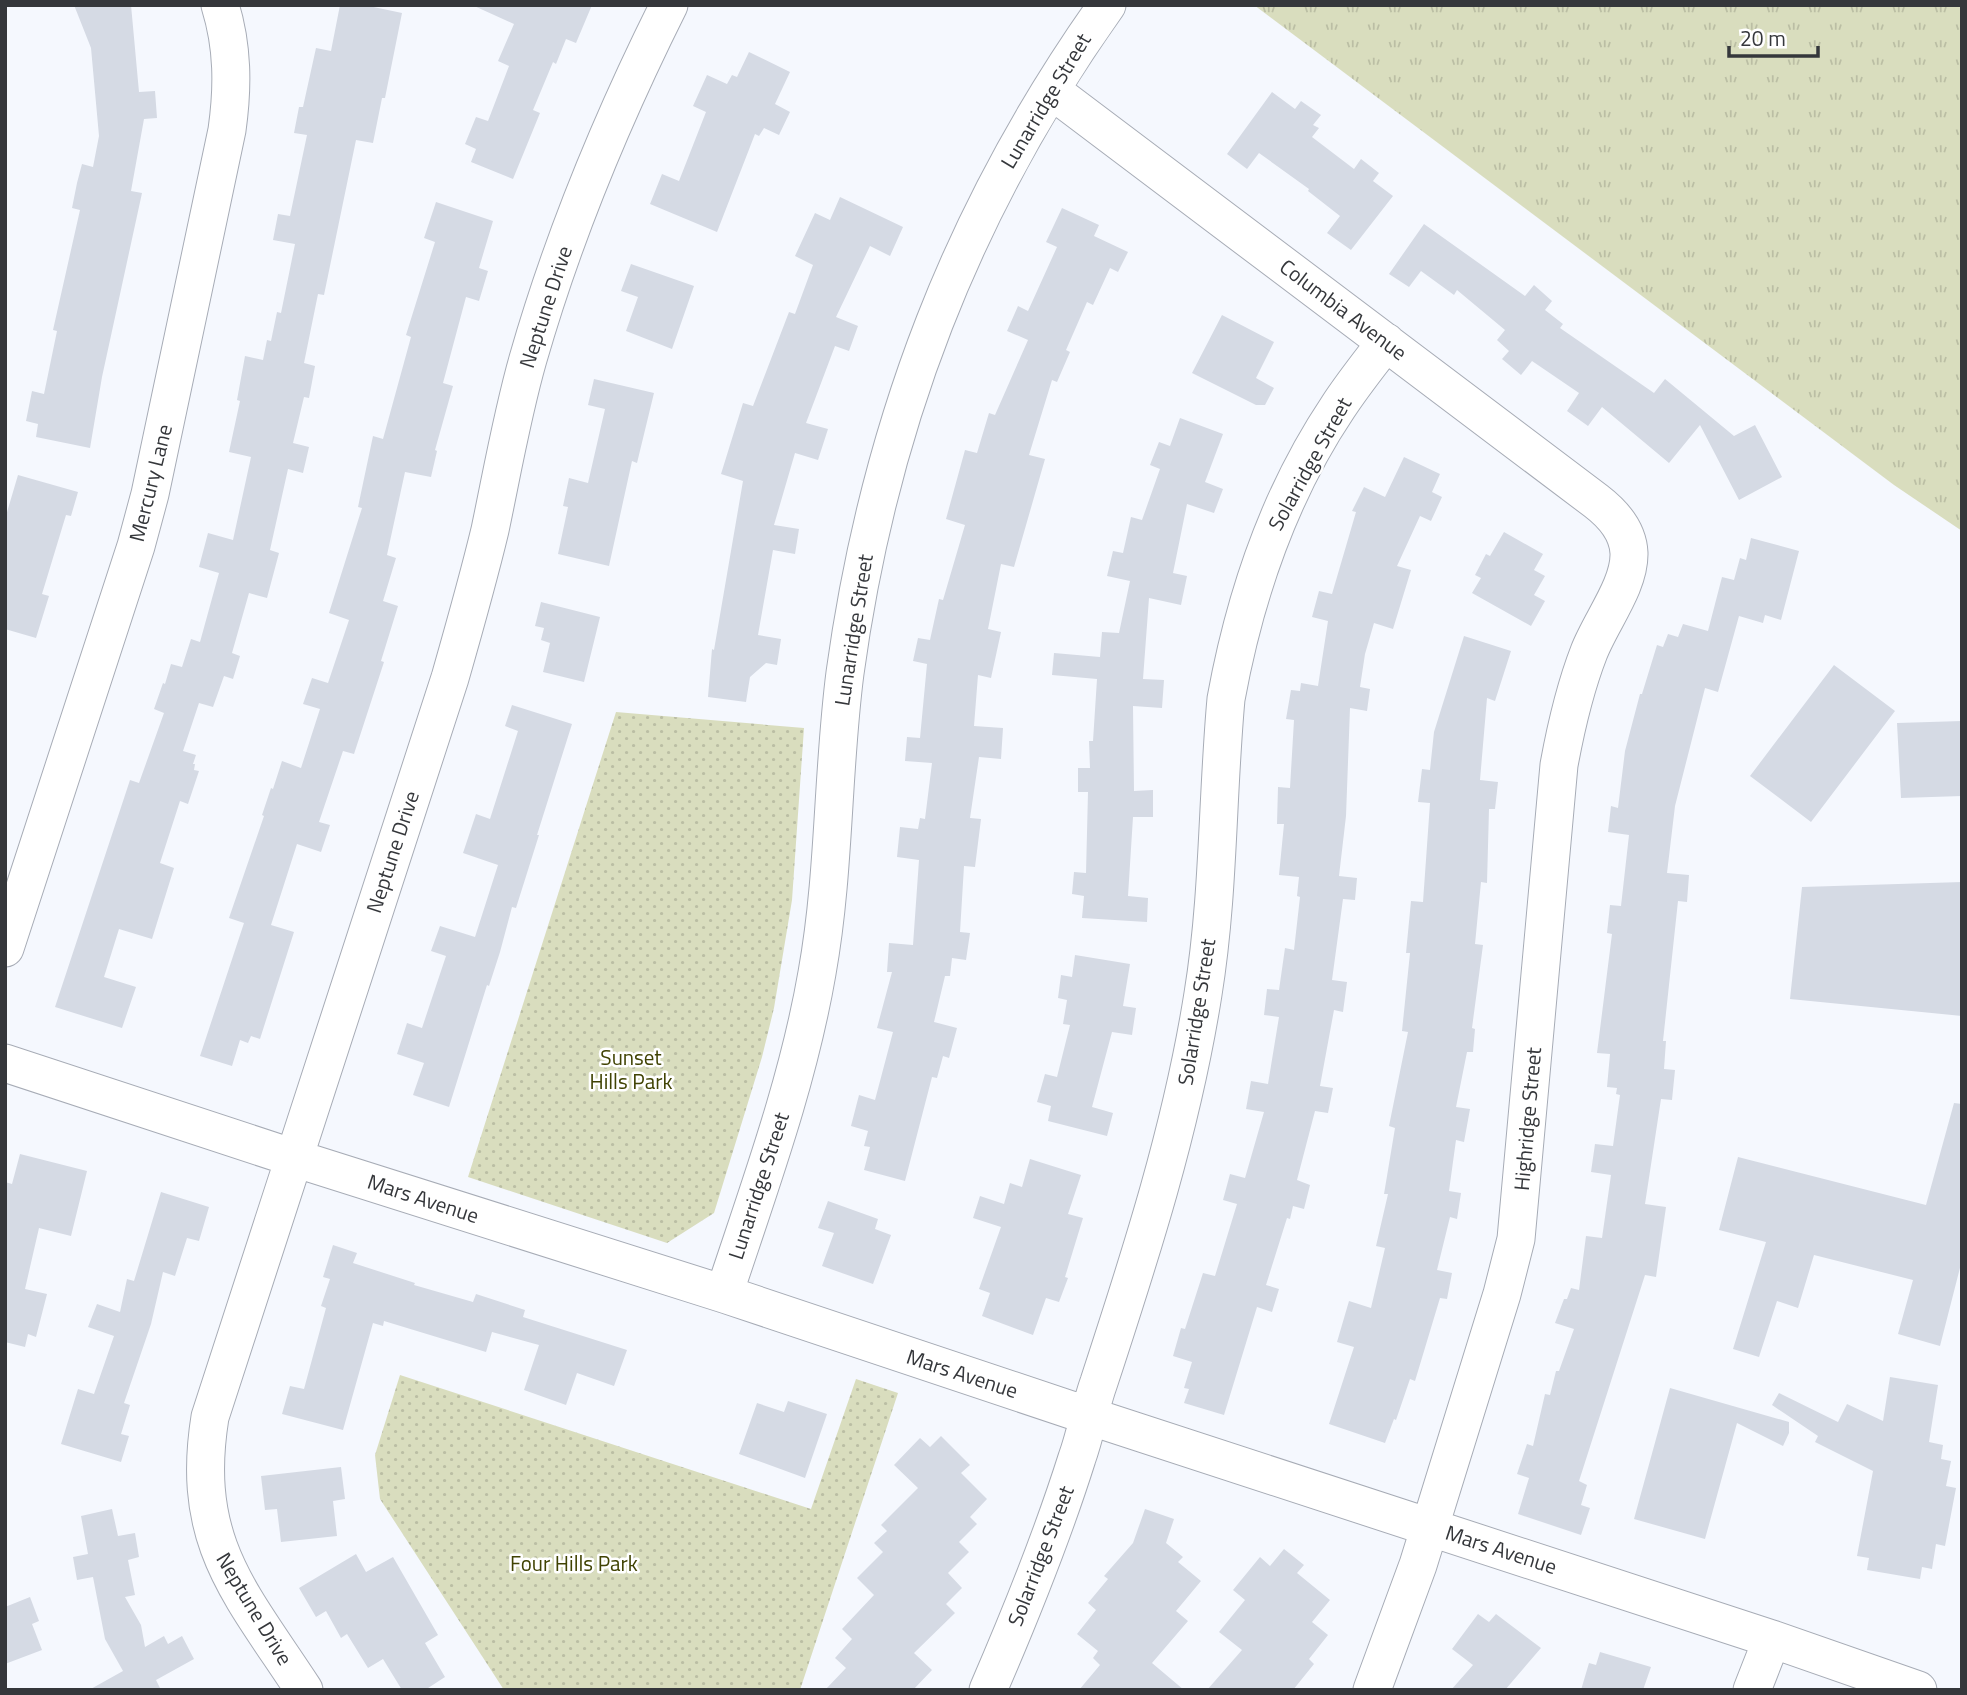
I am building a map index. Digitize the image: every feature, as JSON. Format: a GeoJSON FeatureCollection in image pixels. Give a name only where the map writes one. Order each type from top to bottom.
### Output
{"type":"FeatureCollection","features":[{"type":"Feature","properties":{"kind":"street","name":"Mercury Lane"},"geometry":{"type":"LineString","coordinates":[[5,948],[136,546],[153,481],[227,130],[232,86],[231,61],[219,5]]}},
{"type":"Feature","properties":{"kind":"street","name":"Neptune Drive"},"geometry":{"type":"LineString","coordinates":[[304,1690],[228,1574],[210,1522],[204,1470],[214,1404],[465,628],[522,386],[542,315],[575,217],[615,118],[669,5]]}},
{"type":"Feature","properties":{"kind":"street","name":"Lunarridge Street"},"geometry":{"type":"LineString","coordinates":[[724,1294],[783,1114],[809,1014],[831,870],[838,743],[845,676],[865,550],[879,490],[912,381],[955,270],[991,194],[1051,90],[1107,5]]}},
{"type":"Feature","properties":{"kind":"street","name":"Columbia Avenue"},"geometry":{"type":"LineString","coordinates":[[1051,90],[1606,508],[1636,535]]}},
{"type":"Feature","properties":{"kind":"street","name":"Solarridge Street"},"geometry":{"type":"LineString","coordinates":[[988,1690],[1077,1460],[1152,1217],[1180,1109],[1198,1027],[1213,913],[1226,699],[1243,619],[1268,540],[1302,469],[1338,407],[1386,342]]}},
{"type":"Feature","properties":{"kind":"street","name":"Highridge Street"},"geometry":{"type":"LineString","coordinates":[[1372,1690],[1418,1565],[1502,1294],[1516,1239],[1559,765],[1571,709],[1588,654],[1597,631],[1626,578],[1629,552],[1636,535]]}},
{"type":"Feature","properties":{"kind":"street","name":"Mars Avenue"},"geometry":{"type":"LineString","coordinates":[[5,1063],[724,1294],[1772,1639],[1918,1690]]}},
{"type":"Feature","properties":{"kind":"street"},"geometry":{"type":"LineString","coordinates":[[1752,1690],[1772,1639]]}},
{"type":"Feature","properties":{"kind":"green space"},"geometry":{"type":"Polygon","coordinates":[[[1254,5],[1962,5],[1962,531],[1894,485],[1254,5]]]}},
{"type":"Feature","properties":{"kind":"green space","name":"Sunset Hills Park"},"geometry":{"type":"Polygon","coordinates":[[[616,712],[804,728],[792,900],[774,1008],[762,1057],[714,1213],[667,1243],[468,1177],[616,712]]]}},
{"type":"Feature","properties":{"kind":"green space","name":"Four Hills Park"},"geometry":{"type":"Polygon","coordinates":[[[400,1375],[811,1509],[856,1379],[898,1393],[800,1690],[504,1690],[380,1499],[375,1455],[400,1375]]]}},
{"type":"Feature","properties":{"kind":"building"},"geometry":{"type":"Polygon","coordinates":[[[74,5],[131,5],[139,92],[155,91],[157,118],[144,119],[131,191],[142,193],[102,377],[90,448],[36,437],[38,424],[26,421],[32,391],[44,394],[57,331],[53,330],[80,210],[72,208],[77,183],[82,164],[93,167],[99,136],[91,48],[74,5]]]}},
{"type":"Feature","properties":{"kind":"building"},"geometry":{"type":"Polygon","coordinates":[[[340,5],[364,5],[402,13],[385,98],[382,98],[373,143],[356,140],[324,295],[318,294],[304,363],[315,366],[309,398],[304,397],[293,443],[309,447],[303,473],[288,469],[270,550],[279,553],[267,598],[249,593],[232,653],[240,656],[233,679],[224,676],[213,707],[199,703],[183,751],[196,755],[194,770],[199,771],[188,804],[180,801],[160,863],[174,868],[152,939],[119,929],[104,977],[136,987],[122,1028],[55,1007],[130,780],[139,783],[164,713],[154,709],[163,683],[165,684],[171,664],[182,667],[191,639],[200,642],[219,573],[199,567],[208,533],[233,540],[251,457],[229,452],[240,401],[237,400],[245,356],[263,360],[267,340],[271,341],[277,312],[281,313],[295,244],[273,240],[278,214],[290,216],[307,135],[294,133],[299,107],[303,107],[316,48],[331,51],[340,5]]]}},
{"type":"Feature","properties":{"kind":"building"},"geometry":{"type":"Polygon","coordinates":[[[472,5],[592,5],[576,43],[566,39],[556,64],[553,62],[533,110],[540,113],[513,179],[471,162],[476,149],[465,144],[476,117],[488,121],[509,66],[498,61],[514,24],[472,5]]]}},
{"type":"Feature","properties":{"kind":"building"},"geometry":{"type":"Polygon","coordinates":[[[749,52],[790,72],[775,104],[790,112],[779,135],[764,128],[759,136],[755,134],[717,232],[650,204],[662,174],[679,181],[706,112],[693,106],[707,75],[727,84],[732,75],[737,77],[749,52]]]}},
{"type":"Feature","properties":{"kind":"building"},"geometry":{"type":"Polygon","coordinates":[[[1272,92],[1295,109],[1301,101],[1321,115],[1313,125],[1319,128],[1312,137],[1354,169],[1361,159],[1379,173],[1373,181],[1393,196],[1351,250],[1327,233],[1340,216],[1308,191],[1309,189],[1259,153],[1247,169],[1227,154],[1272,92]]]}},
{"type":"Feature","properties":{"kind":"building"},"geometry":{"type":"Polygon","coordinates":[[[840,197],[903,227],[890,256],[870,246],[836,317],[858,326],[849,351],[835,346],[806,423],[828,429],[818,460],[795,453],[774,525],[799,529],[795,554],[773,550],[758,635],[781,639],[777,665],[766,663],[750,677],[746,702],[708,697],[712,649],[714,650],[743,481],[721,474],[743,403],[753,406],[789,312],[795,314],[813,265],[795,256],[815,213],[830,220],[840,197]]]}},
{"type":"Feature","properties":{"kind":"building"},"geometry":{"type":"Polygon","coordinates":[[[436,202],[493,221],[479,268],[488,271],[479,301],[466,297],[443,383],[453,386],[435,450],[437,451],[431,477],[405,472],[387,555],[396,558],[383,601],[398,606],[381,661],[384,662],[354,754],[343,751],[319,822],[330,825],[321,852],[297,844],[271,925],[294,932],[260,1039],[251,1036],[248,1043],[240,1040],[232,1066],[200,1056],[244,923],[229,918],[282,761],[301,768],[320,709],[303,704],[312,678],[328,683],[349,620],[329,613],[362,508],[358,507],[373,436],[383,439],[411,337],[406,335],[435,242],[424,238],[436,202]]]}},
{"type":"Feature","properties":{"kind":"building"},"geometry":{"type":"Polygon","coordinates":[[[1062,208],[1099,225],[1094,236],[1128,252],[1118,272],[1110,268],[1093,305],[1087,302],[1066,350],[1070,352],[1057,382],[1052,380],[1029,455],[1045,459],[1014,567],[1001,564],[988,629],[1001,632],[991,678],[978,675],[974,726],[1003,728],[1001,759],[979,757],[970,818],[981,819],[975,867],[964,866],[960,932],[970,933],[966,960],[952,958],[950,976],[945,976],[934,1022],[957,1028],[949,1058],[943,1056],[937,1078],[932,1077],[905,1181],[864,1170],[870,1147],[864,1146],[868,1131],[851,1126],[859,1095],[875,1100],[893,1032],[877,1028],[892,972],[887,972],[889,943],[913,945],[919,860],[897,857],[900,827],[918,829],[920,818],[925,819],[932,763],[905,761],[907,737],[920,738],[927,664],[913,661],[918,638],[930,640],[939,599],[943,600],[965,525],[946,519],[965,450],[977,453],[989,413],[995,415],[1028,340],[1007,331],[1018,306],[1028,311],[1057,247],[1046,242],[1062,208]]]}},
{"type":"Feature","properties":{"kind":"building"},"geometry":{"type":"Polygon","coordinates":[[[1424,224],[1525,296],[1534,285],[1552,301],[1545,310],[1563,324],[1560,328],[1654,393],[1665,379],[1734,436],[1755,425],[1782,477],[1739,500],[1700,425],[1669,463],[1602,407],[1588,426],[1567,411],[1579,393],[1532,361],[1521,375],[1502,359],[1509,351],[1497,340],[1505,330],[1457,290],[1454,295],[1421,271],[1409,287],[1389,274],[1424,224]]]}},
{"type":"Feature","properties":{"kind":"building"},"geometry":{"type":"Polygon","coordinates":[[[631,264],[694,286],[672,349],[626,331],[638,297],[621,291],[631,264]]]}},
{"type":"Feature","properties":{"kind":"building"},"geometry":{"type":"Polygon","coordinates":[[[1222,315],[1274,342],[1256,378],[1274,388],[1265,405],[1256,405],[1192,373],[1222,315]]]}},
{"type":"Feature","properties":{"kind":"building"},"geometry":{"type":"Polygon","coordinates":[[[594,379],[654,393],[637,463],[632,461],[609,566],[558,554],[568,507],[563,506],[569,478],[588,483],[605,409],[588,405],[594,379]]]}},
{"type":"Feature","properties":{"kind":"building"},"geometry":{"type":"Polygon","coordinates":[[[1180,418],[1223,434],[1205,482],[1223,489],[1214,513],[1187,504],[1173,573],[1187,576],[1181,605],[1149,598],[1143,679],[1164,680],[1162,708],[1133,706],[1134,791],[1153,790],[1153,817],[1133,817],[1128,896],[1148,898],[1147,922],[1082,918],[1084,896],[1072,894],[1074,872],[1086,873],[1088,792],[1078,792],[1078,768],[1090,768],[1089,741],[1093,741],[1097,679],[1052,675],[1054,653],[1100,657],[1102,632],[1119,633],[1130,581],[1107,576],[1113,551],[1123,553],[1131,517],[1142,520],[1160,469],[1150,465],[1159,442],[1170,446],[1180,418]]]}},
{"type":"Feature","properties":{"kind":"building"},"geometry":{"type":"Polygon","coordinates":[[[1404,457],[1440,474],[1432,492],[1442,497],[1431,521],[1420,516],[1397,566],[1411,570],[1393,629],[1374,623],[1365,654],[1360,687],[1370,689],[1367,711],[1350,708],[1346,816],[1339,876],[1357,878],[1355,900],[1343,899],[1332,980],[1347,982],[1343,1012],[1334,1010],[1320,1086],[1333,1088],[1328,1113],[1315,1111],[1297,1180],[1310,1185],[1304,1209],[1293,1206],[1290,1219],[1287,1218],[1266,1285],[1279,1289],[1272,1312],[1257,1307],[1224,1415],[1184,1403],[1189,1389],[1184,1388],[1192,1362],[1173,1356],[1181,1328],[1185,1329],[1203,1273],[1215,1276],[1237,1204],[1223,1200],[1230,1174],[1245,1178],[1264,1112],[1246,1109],[1251,1081],[1268,1084],[1279,1017],[1264,1015],[1267,989],[1279,990],[1285,948],[1294,950],[1300,897],[1297,896],[1299,877],[1279,875],[1284,824],[1277,824],[1278,787],[1290,788],[1294,720],[1286,719],[1291,690],[1300,691],[1301,683],[1318,686],[1328,621],[1312,617],[1319,591],[1332,594],[1356,512],[1352,511],[1364,487],[1385,497],[1404,457]]]}},
{"type":"Feature","properties":{"kind":"building"},"geometry":{"type":"Polygon","coordinates":[[[18,475],[78,492],[71,516],[66,515],[42,594],[49,596],[36,638],[5,629],[5,519],[18,475]]]}},
{"type":"Feature","properties":{"kind":"building"},"geometry":{"type":"Polygon","coordinates":[[[1504,532],[1543,554],[1534,570],[1545,576],[1534,595],[1545,601],[1531,626],[1472,593],[1481,578],[1475,575],[1486,554],[1490,556],[1504,532]]]}},
{"type":"Feature","properties":{"kind":"building"},"geometry":{"type":"Polygon","coordinates":[[[1751,538],[1799,551],[1781,620],[1765,615],[1763,623],[1739,616],[1718,692],[1705,688],[1675,806],[1667,873],[1689,875],[1687,902],[1678,901],[1663,1041],[1666,1041],[1664,1069],[1675,1070],[1672,1100],[1661,1099],[1645,1204],[1666,1207],[1656,1277],[1645,1275],[1579,1481],[1587,1485],[1581,1505],[1590,1508],[1581,1535],[1518,1514],[1529,1478],[1517,1474],[1527,1444],[1533,1446],[1545,1394],[1550,1395],[1556,1371],[1559,1371],[1574,1329],[1555,1323],[1571,1288],[1579,1290],[1586,1236],[1602,1238],[1611,1175],[1591,1172],[1595,1144],[1613,1146],[1620,1095],[1616,1094],[1617,1088],[1607,1087],[1610,1054],[1597,1053],[1612,934],[1607,933],[1610,905],[1621,906],[1629,835],[1608,832],[1611,806],[1618,808],[1625,751],[1640,694],[1657,645],[1663,647],[1668,634],[1678,637],[1683,624],[1708,631],[1722,577],[1734,580],[1740,558],[1746,560],[1751,538]]]}},
{"type":"Feature","properties":{"kind":"building"},"geometry":{"type":"Polygon","coordinates":[[[541,602],[600,617],[584,682],[543,672],[550,643],[541,640],[544,628],[535,626],[541,602]]]}},
{"type":"Feature","properties":{"kind":"building"},"geometry":{"type":"Polygon","coordinates":[[[1464,636],[1511,651],[1495,701],[1487,698],[1480,780],[1498,782],[1495,809],[1489,809],[1487,883],[1481,882],[1475,944],[1483,945],[1472,1028],[1475,1029],[1473,1052],[1467,1052],[1456,1107],[1470,1109],[1464,1142],[1456,1140],[1449,1191],[1461,1193],[1457,1219],[1450,1217],[1437,1270],[1452,1273],[1447,1299],[1440,1298],[1415,1381],[1410,1379],[1385,1443],[1329,1424],[1354,1347],[1337,1342],[1349,1301],[1371,1308],[1385,1248],[1376,1246],[1388,1194],[1384,1194],[1395,1128],[1389,1126],[1408,1032],[1402,1031],[1410,953],[1406,953],[1411,901],[1423,902],[1430,803],[1418,802],[1422,769],[1430,770],[1434,732],[1464,636]]]}},
{"type":"Feature","properties":{"kind":"building"},"geometry":{"type":"Polygon","coordinates":[[[1834,665],[1895,711],[1811,822],[1750,776],[1834,665]]]}},
{"type":"Feature","properties":{"kind":"building"},"geometry":{"type":"Polygon","coordinates":[[[512,705],[572,724],[516,908],[512,907],[449,1107],[413,1095],[424,1063],[397,1054],[407,1023],[422,1028],[446,956],[431,951],[440,926],[475,937],[498,865],[463,853],[476,814],[490,819],[518,731],[505,726],[512,705]]]}},
{"type":"Feature","properties":{"kind":"building"},"geometry":{"type":"Polygon","coordinates":[[[1962,721],[1962,796],[1901,798],[1897,723],[1962,721]]]}},
{"type":"Feature","properties":{"kind":"building"},"geometry":{"type":"Polygon","coordinates":[[[1962,882],[1962,1016],[1790,999],[1802,887],[1962,882]]]}},
{"type":"Feature","properties":{"kind":"building"},"geometry":{"type":"Polygon","coordinates":[[[1075,955],[1130,964],[1123,1006],[1136,1008],[1132,1035],[1112,1032],[1092,1107],[1113,1113],[1107,1136],[1048,1121],[1051,1106],[1037,1102],[1045,1074],[1057,1077],[1070,1025],[1063,1024],[1067,1000],[1058,998],[1061,975],[1072,977],[1075,955]]]}},
{"type":"Feature","properties":{"kind":"building"},"geometry":{"type":"Polygon","coordinates":[[[1954,1103],[1962,1104],[1962,1260],[1940,1346],[1898,1334],[1913,1280],[1814,1255],[1798,1308],[1777,1301],[1759,1357],[1733,1349],[1766,1242],[1719,1230],[1738,1157],[1926,1205],[1954,1103]]]}},
{"type":"Feature","properties":{"kind":"building"},"geometry":{"type":"Polygon","coordinates":[[[20,1154],[87,1171],[71,1236],[39,1228],[25,1289],[47,1294],[36,1337],[28,1334],[25,1347],[5,1342],[5,1182],[12,1184],[20,1154]]]}},
{"type":"Feature","properties":{"kind":"building"},"geometry":{"type":"Polygon","coordinates":[[[1030,1159],[1081,1175],[1068,1214],[1083,1218],[1059,1302],[1046,1298],[1033,1335],[982,1316],[990,1293],[979,1289],[1001,1227],[973,1218],[980,1196],[1004,1204],[1010,1183],[1022,1187],[1030,1159]]]}},
{"type":"Feature","properties":{"kind":"building"},"geometry":{"type":"Polygon","coordinates":[[[161,1192],[209,1207],[199,1241],[187,1238],[175,1276],[163,1272],[151,1324],[124,1403],[130,1405],[121,1434],[129,1436],[121,1462],[61,1444],[78,1389],[94,1394],[114,1336],[88,1327],[97,1304],[120,1312],[127,1279],[134,1281],[161,1192]]]}},
{"type":"Feature","properties":{"kind":"building"},"geometry":{"type":"Polygon","coordinates":[[[828,1201],[878,1219],[875,1229],[891,1235],[873,1284],[822,1266],[834,1233],[818,1228],[828,1201]]]}},
{"type":"Feature","properties":{"kind":"building"},"geometry":{"type":"Polygon","coordinates":[[[333,1245],[357,1253],[353,1263],[415,1283],[414,1285],[473,1302],[476,1294],[525,1310],[523,1317],[627,1350],[614,1386],[577,1373],[566,1405],[524,1390],[539,1345],[492,1332],[486,1352],[384,1321],[383,1326],[373,1323],[343,1430],[282,1414],[290,1386],[304,1389],[326,1308],[321,1306],[330,1279],[323,1277],[333,1245]]]}},
{"type":"Feature","properties":{"kind":"building"},"geometry":{"type":"Polygon","coordinates":[[[1890,1377],[1938,1385],[1929,1442],[1943,1445],[1941,1459],[1951,1461],[1946,1486],[1956,1488],[1945,1546],[1936,1544],[1932,1569],[1922,1567],[1920,1579],[1867,1570],[1869,1558],[1857,1556],[1873,1471],[1815,1442],[1818,1436],[1772,1405],[1779,1393],[1838,1422],[1847,1404],[1883,1421],[1890,1377]]]}},
{"type":"Feature","properties":{"kind":"building"},"geometry":{"type":"Polygon","coordinates":[[[1670,1388],[1789,1422],[1789,1433],[1783,1446],[1737,1423],[1705,1539],[1634,1519],[1670,1388]]]}},
{"type":"Feature","properties":{"kind":"building"},"geometry":{"type":"Polygon","coordinates":[[[788,1401],[827,1414],[805,1478],[739,1454],[757,1403],[784,1412],[788,1401]]]}},
{"type":"Feature","properties":{"kind":"building"},"geometry":{"type":"Polygon","coordinates":[[[941,1436],[970,1465],[961,1473],[987,1499],[970,1517],[977,1524],[959,1542],[969,1552],[948,1573],[962,1588],[946,1604],[955,1613],[914,1653],[932,1670],[913,1690],[825,1690],[846,1668],[835,1658],[852,1639],[842,1629],[874,1595],[857,1578],[883,1552],[874,1543],[887,1531],[881,1525],[918,1488],[894,1465],[920,1438],[930,1447],[941,1436]]]}},
{"type":"Feature","properties":{"kind":"building"},"geometry":{"type":"Polygon","coordinates":[[[341,1467],[345,1499],[333,1501],[337,1536],[281,1542],[277,1509],[265,1510],[261,1476],[341,1467]]]}},
{"type":"Feature","properties":{"kind":"building"},"geometry":{"type":"Polygon","coordinates":[[[112,1509],[118,1536],[135,1533],[139,1557],[128,1560],[135,1595],[125,1597],[141,1625],[145,1647],[164,1636],[168,1644],[182,1636],[194,1659],[156,1680],[161,1690],[89,1690],[123,1671],[105,1639],[93,1577],[77,1580],[73,1557],[88,1554],[81,1516],[112,1509]]]}},
{"type":"Feature","properties":{"kind":"building"},"geometry":{"type":"Polygon","coordinates":[[[1145,1509],[1174,1519],[1166,1543],[1183,1557],[1178,1562],[1201,1581],[1176,1611],[1188,1621],[1152,1663],[1184,1690],[1079,1690],[1100,1665],[1093,1658],[1098,1651],[1077,1634],[1096,1610],[1088,1603],[1108,1579],[1104,1576],[1133,1543],[1145,1509]]]}},
{"type":"Feature","properties":{"kind":"building"},"geometry":{"type":"Polygon","coordinates":[[[1284,1549],[1304,1565],[1297,1573],[1330,1600],[1312,1622],[1328,1635],[1309,1659],[1314,1664],[1293,1690],[1207,1690],[1242,1650],[1219,1632],[1245,1600],[1233,1590],[1260,1557],[1270,1566],[1284,1549]]]}},
{"type":"Feature","properties":{"kind":"building"},"geometry":{"type":"Polygon","coordinates":[[[356,1554],[366,1572],[393,1557],[438,1635],[425,1643],[445,1677],[425,1690],[402,1690],[383,1659],[368,1668],[347,1634],[341,1638],[326,1611],[316,1617],[299,1588],[356,1554]]]}},
{"type":"Feature","properties":{"kind":"building"},"geometry":{"type":"Polygon","coordinates":[[[30,1597],[39,1621],[32,1624],[42,1650],[5,1664],[5,1607],[30,1597]]]}},
{"type":"Feature","properties":{"kind":"building"},"geometry":{"type":"Polygon","coordinates":[[[1478,1614],[1489,1622],[1496,1614],[1541,1648],[1505,1690],[1451,1690],[1473,1665],[1452,1649],[1478,1614]]]}},
{"type":"Feature","properties":{"kind":"building"},"geometry":{"type":"Polygon","coordinates":[[[1600,1652],[1651,1667],[1643,1690],[1581,1690],[1589,1663],[1596,1665],[1600,1652]]]}}]}
